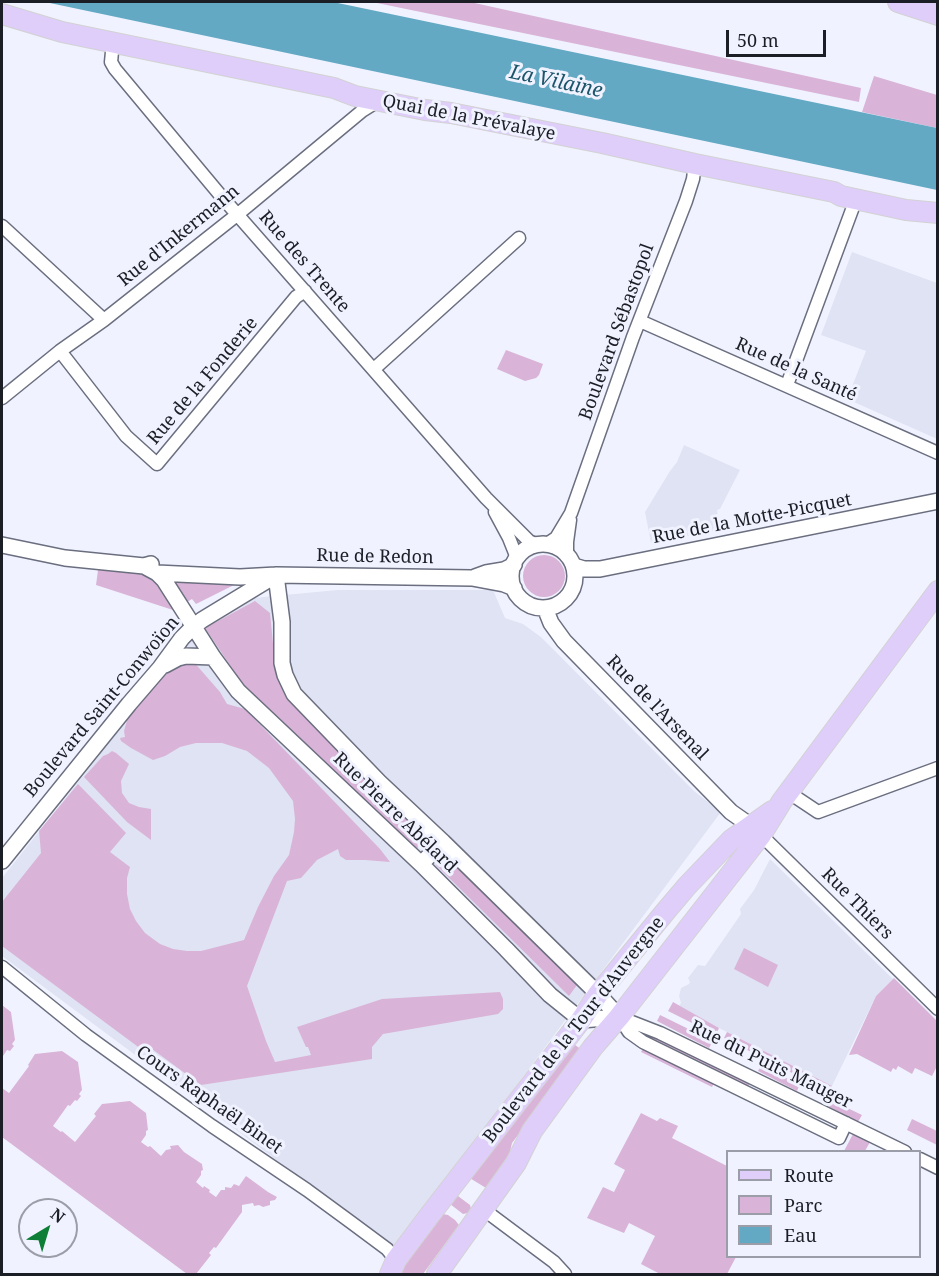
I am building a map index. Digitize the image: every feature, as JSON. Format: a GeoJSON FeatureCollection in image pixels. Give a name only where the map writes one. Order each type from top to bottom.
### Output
{"type":"FeatureCollection","features":[{"type":"Feature","properties":{"kind":"main road"},"geometry":{"type":"LineString","coordinates":[[898,2],[938,15]]}},
{"type":"Feature","properties":{"kind":"main road","name":"Quai de la Prévalaye"},"geometry":{"type":"LineString","coordinates":[[2,14],[62,32],[334,88],[378,101],[570,136],[834,192],[842,196],[906,210],[938,213]]}},
{"type":"Feature","properties":{"kind":"main road","name":"Boulevard de la Tour d'Auvergne"},"geometry":{"type":"LineString","coordinates":[[436,1275],[516,1163],[532,1131],[593,1047],[619,1017],[756,830],[784,799],[938,591]]}},
{"type":"Feature","properties":{"kind":"main road","name":"Boulevard de la Tour d'Auvergne"},"geometry":{"type":"LineString","coordinates":[[393,1268],[581,1020],[598,994],[687,886],[731,840],[756,830]]}},
{"type":"Feature","properties":{"kind":"street","name":"Rue des Trente"},"geometry":{"type":"LineString","coordinates":[[113,42],[111,62],[115,69],[238,214],[486,498],[529,541],[542,545]]}},
{"type":"Feature","properties":{"kind":"street","name":"Rue d'Inkermann"},"geometry":{"type":"LineString","coordinates":[[4,391],[104,320],[238,214],[362,111],[378,101]]}},
{"type":"Feature","properties":{"kind":"street","name":"Boulevard Sébastopol"},"geometry":{"type":"LineString","coordinates":[[542,545],[556,538],[571,513],[686,201],[693,180],[694,164]]}},
{"type":"Feature","properties":{"kind":"street"},"geometry":{"type":"LineString","coordinates":[[787,385],[856,199]]}},
{"type":"Feature","properties":{"kind":"street"},"geometry":{"type":"LineString","coordinates":[[2,226],[104,320]]}},
{"type":"Feature","properties":{"kind":"street"},"geometry":{"type":"LineString","coordinates":[[374,369],[519,238]]}},
{"type":"Feature","properties":{"kind":"street","name":"Rue de la Fonderie"},"geometry":{"type":"LineString","coordinates":[[60,351],[126,436],[156,464],[296,297],[305,291]]}},
{"type":"Feature","properties":{"kind":"street","name":"Rue de la Santé"},"geometry":{"type":"LineString","coordinates":[[640,321],[938,453]]}},
{"type":"Feature","properties":{"kind":"street","name":"Rue des Trente"},"geometry":{"type":"LineString","coordinates":[[486,498],[509,538],[515,561]]}},
{"type":"Feature","properties":{"kind":"street","name":"Rue de la Motte-Picquet"},"geometry":{"type":"LineString","coordinates":[[571,561],[584,569],[600,569],[938,501]]}},
{"type":"Feature","properties":{"kind":"street","name":"Boulevard Sébastopol"},"geometry":{"type":"LineString","coordinates":[[571,513],[567,542],[571,561]]}},
{"type":"Feature","properties":{"kind":"street"},"geometry":{"type":"LineString","coordinates":[[2,545],[65,558],[150,569]]}},
{"type":"Feature","properties":{"kind":"street"},"geometry":{"type":"LineString","coordinates":[[542,545],[562,550],[571,561],[575,583],[567,597],[554,606],[545,608],[531,605],[524,601],[514,588],[512,572],[515,561],[523,552],[542,545]]}},
{"type":"Feature","properties":{"kind":"street","name":"Rue de Redon"},"geometry":{"type":"LineString","coordinates":[[472,578],[504,570],[515,561]]}},
{"type":"Feature","properties":{"kind":"street","name":"Rue de Redon"},"geometry":{"type":"LineString","coordinates":[[150,569],[156,562],[240,569],[276,575],[472,578],[514,588]]}},
{"type":"Feature","properties":{"kind":"street","name":"Rue Pierre Abélard"},"geometry":{"type":"LineString","coordinates":[[150,569],[164,580],[193,627],[238,691],[421,864],[550,995],[581,1020]]}},
{"type":"Feature","properties":{"kind":"street","name":"Rue Pierre Abélard"},"geometry":{"type":"LineString","coordinates":[[276,575],[282,622],[282,663],[294,694],[379,782],[598,994]]}},
{"type":"Feature","properties":{"kind":"street","name":"Boulevard Saint-Conwoïon"},"geometry":{"type":"LineString","coordinates":[[2,861],[182,638],[193,627],[276,575]]}},
{"type":"Feature","properties":{"kind":"street","name":"Rue de l'Arsenal"},"geometry":{"type":"LineString","coordinates":[[545,608],[551,623],[564,641],[731,812],[756,830]]}},
{"type":"Feature","properties":{"kind":"street"},"geometry":{"type":"LineString","coordinates":[[159,668],[186,656],[213,657]]}},
{"type":"Feature","properties":{"kind":"street"},"geometry":{"type":"LineString","coordinates":[[784,799],[818,812],[938,768]]}},
{"type":"Feature","properties":{"kind":"street","name":"Rue Thiers"},"geometry":{"type":"LineString","coordinates":[[756,830],[937,1008]]}},
{"type":"Feature","properties":{"kind":"street"},"geometry":{"type":"LineString","coordinates":[[421,864],[443,842]]}},
{"type":"Feature","properties":{"kind":"street","name":"Cours Raphaël Binet"},"geometry":{"type":"LineString","coordinates":[[2,967],[86,1035],[387,1249],[393,1268]]}},
{"type":"Feature","properties":{"kind":"street","name":"Rue du Puits Mauger"},"geometry":{"type":"LineString","coordinates":[[598,994],[629,1032],[643,1042],[839,1138],[846,1123]]}},
{"type":"Feature","properties":{"kind":"street","name":"Rue du Puits Mauger"},"geometry":{"type":"LineString","coordinates":[[581,1020],[619,1017],[660,1034],[901,1150]]}},
{"type":"Feature","properties":{"kind":"street"},"geometry":{"type":"LineString","coordinates":[[921,1160],[938,1168]]}},
{"type":"Feature","properties":{"kind":"street"},"geometry":{"type":"LineString","coordinates":[[483,1209],[554,1262],[565,1275]]}},
{"type":"Feature","properties":{"kind":"shaded area"},"geometry":{"type":"Polygon","coordinates":[[[852,252],[937,283],[937,439],[847,399],[866,351],[821,335],[852,252]]]}},
{"type":"Feature","properties":{"kind":"shaded area"},"geometry":{"type":"Polygon","coordinates":[[[684,445],[740,470],[720,509],[717,510],[720,530],[651,543],[645,512],[677,462],[684,445]]]}},
{"type":"Feature","properties":{"kind":"shaded area"},"geometry":{"type":"Polygon","coordinates":[[[337,590],[493,590],[505,618],[523,624],[541,637],[694,791],[721,812],[395,1248],[2,956],[2,878],[202,626],[253,598],[337,590]]]}},
{"type":"Feature","properties":{"kind":"shaded area"},"geometry":{"type":"Polygon","coordinates":[[[770,859],[893,979],[876,996],[832,1086],[679,1006],[681,988],[689,984],[688,978],[698,965],[705,966],[741,914],[740,909],[754,890],[770,859]]]}},
{"type":"Feature","properties":{"kind":"green space"},"geometry":{"type":"Polygon","coordinates":[[[372,2],[470,2],[861,88],[859,102],[372,2]]]}},
{"type":"Feature","properties":{"kind":"green space"},"geometry":{"type":"Polygon","coordinates":[[[874,76],[937,95],[937,128],[862,112],[874,76]]]}},
{"type":"Feature","properties":{"kind":"green space"},"geometry":{"type":"Polygon","coordinates":[[[506,350],[543,364],[539,375],[525,381],[497,369],[506,350]]]}},
{"type":"Feature","properties":{"kind":"green space"},"geometry":{"type":"Polygon","coordinates":[[[544,555],[552,556],[559,561],[564,568],[564,584],[559,591],[552,596],[544,597],[536,596],[529,591],[524,584],[523,576],[524,568],[529,561],[536,556],[544,555]]]}},
{"type":"Feature","properties":{"kind":"green space"},"geometry":{"type":"Polygon","coordinates":[[[98,570],[145,574],[153,579],[173,610],[96,585],[98,570]]]}},
{"type":"Feature","properties":{"kind":"green space"},"geometry":{"type":"Polygon","coordinates":[[[171,578],[238,583],[196,604],[192,599],[187,602],[171,578]]]}},
{"type":"Feature","properties":{"kind":"green space"},"geometry":{"type":"Polygon","coordinates":[[[255,601],[270,613],[275,664],[288,696],[369,783],[428,839],[417,848],[254,701],[205,628],[255,601]]]}},
{"type":"Feature","properties":{"kind":"green space"},"geometry":{"type":"Polygon","coordinates":[[[192,660],[220,692],[227,704],[245,709],[390,862],[346,860],[340,856],[338,849],[317,860],[301,878],[287,881],[247,986],[275,1062],[311,1055],[297,1027],[382,999],[500,992],[503,1009],[498,1014],[383,1034],[372,1047],[372,1059],[201,1085],[152,1049],[141,1049],[2,946],[2,902],[41,853],[39,831],[78,784],[126,833],[110,852],[130,867],[127,894],[130,909],[145,933],[160,944],[187,951],[201,951],[244,940],[274,876],[289,855],[295,819],[293,801],[269,768],[247,751],[222,743],[196,743],[180,747],[153,760],[131,748],[120,738],[125,737],[124,731],[128,717],[166,672],[192,660]]]}},
{"type":"Feature","properties":{"kind":"green space"},"geometry":{"type":"Polygon","coordinates":[[[112,751],[129,764],[121,781],[122,793],[129,803],[151,809],[151,840],[127,822],[84,777],[103,756],[112,751]]]}},
{"type":"Feature","properties":{"kind":"green space"},"geometry":{"type":"Polygon","coordinates":[[[443,857],[447,857],[577,985],[569,996],[436,865],[443,857]]]}},
{"type":"Feature","properties":{"kind":"green space"},"geometry":{"type":"Polygon","coordinates":[[[744,948],[778,965],[768,987],[734,969],[744,948]]]}},
{"type":"Feature","properties":{"kind":"green space"},"geometry":{"type":"Polygon","coordinates":[[[894,978],[937,1021],[937,1066],[932,1076],[915,1068],[912,1074],[898,1066],[891,1072],[857,1054],[849,1055],[876,996],[894,978]]]}},
{"type":"Feature","properties":{"kind":"green space"},"geometry":{"type":"Polygon","coordinates":[[[673,1002],[719,1028],[716,1035],[668,1011],[673,1002]]]}},
{"type":"Feature","properties":{"kind":"green space"},"geometry":{"type":"Polygon","coordinates":[[[2,1005],[11,1012],[15,1040],[12,1044],[14,1046],[3,1056],[2,1056],[2,1005]]]}},
{"type":"Feature","properties":{"kind":"green space"},"geometry":{"type":"Polygon","coordinates":[[[660,1015],[713,1041],[709,1048],[657,1021],[660,1015]]]}},
{"type":"Feature","properties":{"kind":"green space"},"geometry":{"type":"Polygon","coordinates":[[[727,1032],[832,1086],[829,1092],[724,1038],[727,1032]]]}},
{"type":"Feature","properties":{"kind":"green space"},"geometry":{"type":"Polygon","coordinates":[[[653,1034],[750,1083],[747,1088],[650,1040],[653,1034]]]}},
{"type":"Feature","properties":{"kind":"green space"},"geometry":{"type":"Polygon","coordinates":[[[571,1042],[582,1050],[512,1143],[508,1160],[486,1188],[468,1177],[571,1042]]]}},
{"type":"Feature","properties":{"kind":"green space"},"geometry":{"type":"Polygon","coordinates":[[[644,1046],[715,1081],[712,1087],[641,1052],[644,1046]]]}},
{"type":"Feature","properties":{"kind":"green space"},"geometry":{"type":"Polygon","coordinates":[[[62,1051],[78,1062],[82,1090],[77,1101],[68,1105],[53,1126],[75,1142],[96,1116],[94,1114],[102,1104],[130,1101],[146,1113],[148,1130],[141,1142],[150,1146],[161,1156],[166,1150],[171,1149],[170,1146],[178,1145],[202,1164],[203,1170],[196,1182],[210,1190],[209,1192],[216,1197],[221,1190],[225,1190],[225,1187],[231,1188],[234,1184],[239,1186],[246,1176],[277,1197],[270,1201],[270,1205],[263,1207],[254,1206],[253,1203],[242,1205],[242,1212],[216,1248],[214,1247],[209,1253],[211,1255],[196,1274],[187,1274],[2,1137],[2,1088],[9,1093],[35,1054],[62,1051]]]}},
{"type":"Feature","properties":{"kind":"green space"},"geometry":{"type":"Polygon","coordinates":[[[761,1065],[800,1084],[797,1091],[758,1071],[761,1065]]]}},
{"type":"Feature","properties":{"kind":"green space"},"geometry":{"type":"Polygon","coordinates":[[[833,1101],[862,1115],[858,1122],[829,1107],[833,1101]]]}},
{"type":"Feature","properties":{"kind":"green space"},"geometry":{"type":"Polygon","coordinates":[[[641,1113],[657,1121],[660,1118],[678,1126],[672,1138],[726,1165],[726,1258],[735,1258],[727,1274],[660,1274],[641,1264],[655,1236],[629,1223],[624,1233],[587,1218],[603,1187],[614,1192],[625,1170],[614,1164],[641,1113]]]}},
{"type":"Feature","properties":{"kind":"green space"},"geometry":{"type":"Polygon","coordinates":[[[912,1119],[937,1131],[937,1145],[907,1130],[912,1119]]]}},
{"type":"Feature","properties":{"kind":"green space"},"geometry":{"type":"Polygon","coordinates":[[[853,1134],[870,1142],[866,1150],[845,1150],[853,1134]]]}},
{"type":"Feature","properties":{"kind":"green space"},"geometry":{"type":"Polygon","coordinates":[[[453,1196],[458,1196],[470,1205],[471,1209],[468,1213],[463,1214],[450,1204],[453,1196]]]}},
{"type":"Feature","properties":{"kind":"green space"},"geometry":{"type":"Polygon","coordinates":[[[443,1214],[448,1215],[459,1225],[423,1274],[398,1274],[443,1214]]]}},
{"type":"Feature","properties":{"kind":"water","name":"La Vilaine"},"geometry":{"type":"Polygon","coordinates":[[[45,2],[333,2],[937,128],[937,190],[45,2]]]}}]}
